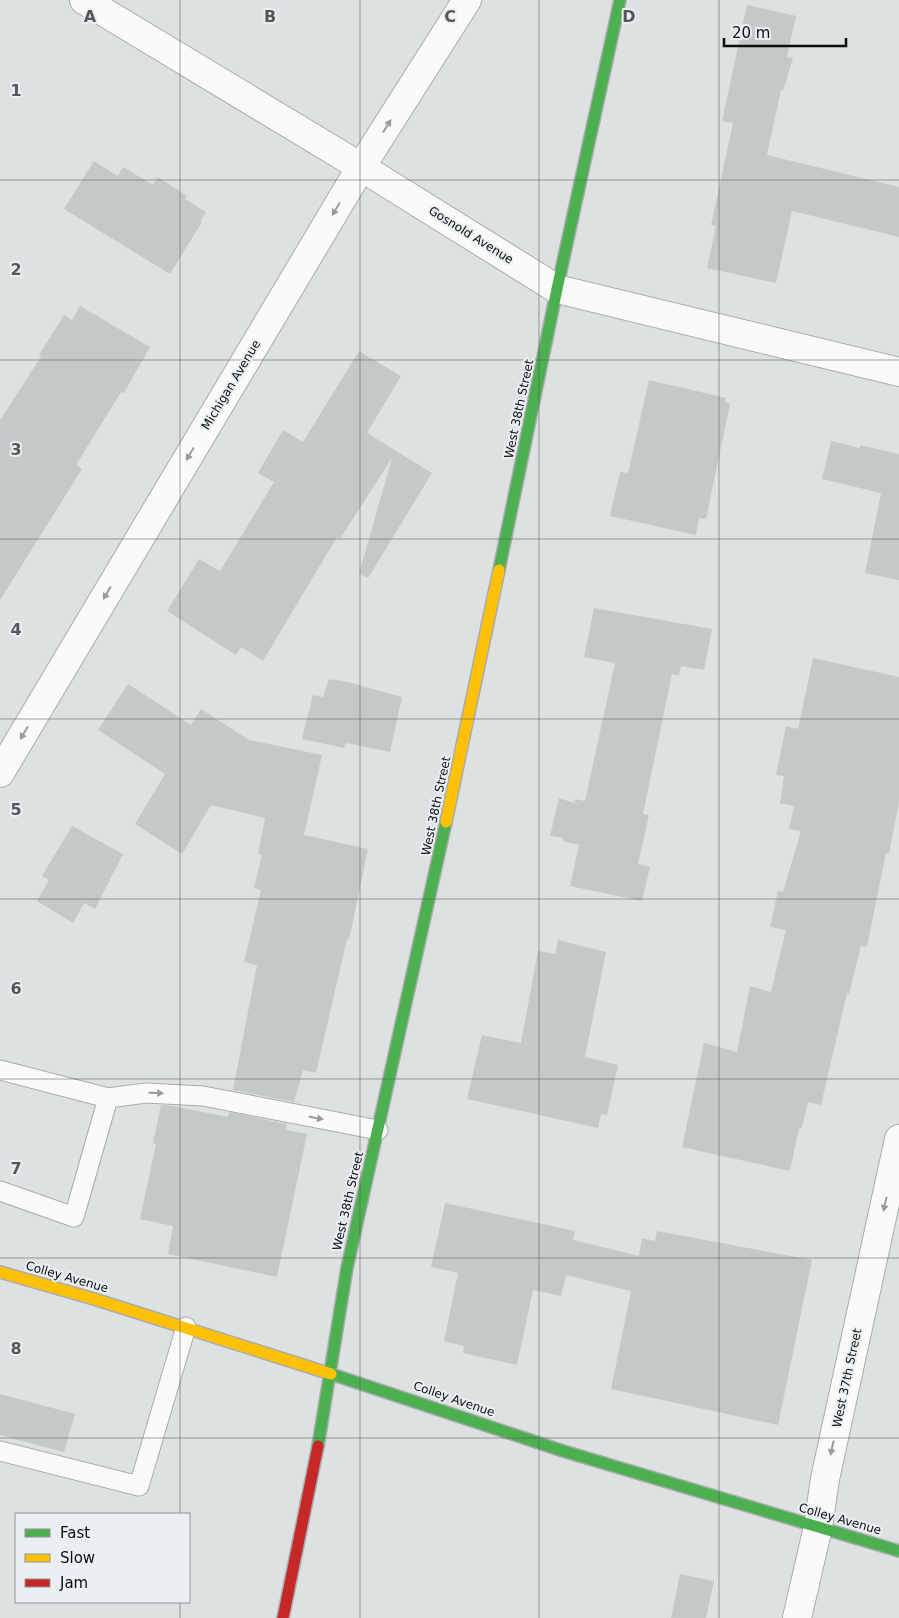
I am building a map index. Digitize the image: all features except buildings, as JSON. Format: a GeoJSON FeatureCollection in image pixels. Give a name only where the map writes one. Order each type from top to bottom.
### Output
{"type":"FeatureCollection","features":[{"type":"Feature","properties":{"kind":"main road","name":"West 38th Street"},"geometry":{"type":"LineString","coordinates":[[284,1618],[315,1465],[348,1268],[458,770],[557,289],[620,0]]}},
{"type":"Feature","properties":{"kind":"main road","name":"Colley Avenue"},"geometry":{"type":"LineString","coordinates":[[0,1272],[94,1298],[330,1372],[563,1451],[899,1551]]}},
{"type":"Feature","properties":{"kind":"street","name":"Gosnold Avenue"},"geometry":{"type":"LineString","coordinates":[[84,0],[361,167],[557,289],[899,372]]}},
{"type":"Feature","properties":{"kind":"street","name":"Michigan Avenue"},"geometry":{"type":"LineString","coordinates":[[0,773],[361,167],[467,0]]}},
{"type":"Feature","properties":{"kind":"street","name":"West 37th Street"},"geometry":{"type":"LineString","coordinates":[[797,1618],[818,1527],[825,1479],[899,1139]]}},
{"type":"Feature","properties":{"kind":"lane"},"geometry":{"type":"LineString","coordinates":[[0,1070],[108,1098],[146,1093],[203,1096],[378,1130]]}},
{"type":"Feature","properties":{"kind":"lane"},"geometry":{"type":"LineString","coordinates":[[0,1191],[74,1217],[108,1098]]}},
{"type":"Feature","properties":{"kind":"lane"},"geometry":{"type":"LineString","coordinates":[[0,1451],[139,1486],[186,1327]]}},
{"type":"Feature","properties":{"kind":"traffic: fast"},"geometry":{"type":"LineString","coordinates":[[499,570],[557,289],[620,0]]}},
{"type":"Feature","properties":{"kind":"traffic: fast"},"geometry":{"type":"LineString","coordinates":[[318,1446],[347,1268],[446,822]]}},
{"type":"Feature","properties":{"kind":"traffic: fast"},"geometry":{"type":"LineString","coordinates":[[331,1374],[563,1451],[899,1551]]}},
{"type":"Feature","properties":{"kind":"traffic: slow"},"geometry":{"type":"LineString","coordinates":[[446,822],[499,570]]}},
{"type":"Feature","properties":{"kind":"traffic: slow"},"geometry":{"type":"LineString","coordinates":[[0,1272],[94,1299],[331,1374]]}},
{"type":"Feature","properties":{"kind":"traffic: jam"},"geometry":{"type":"LineString","coordinates":[[283,1618],[318,1446]]}}]}
